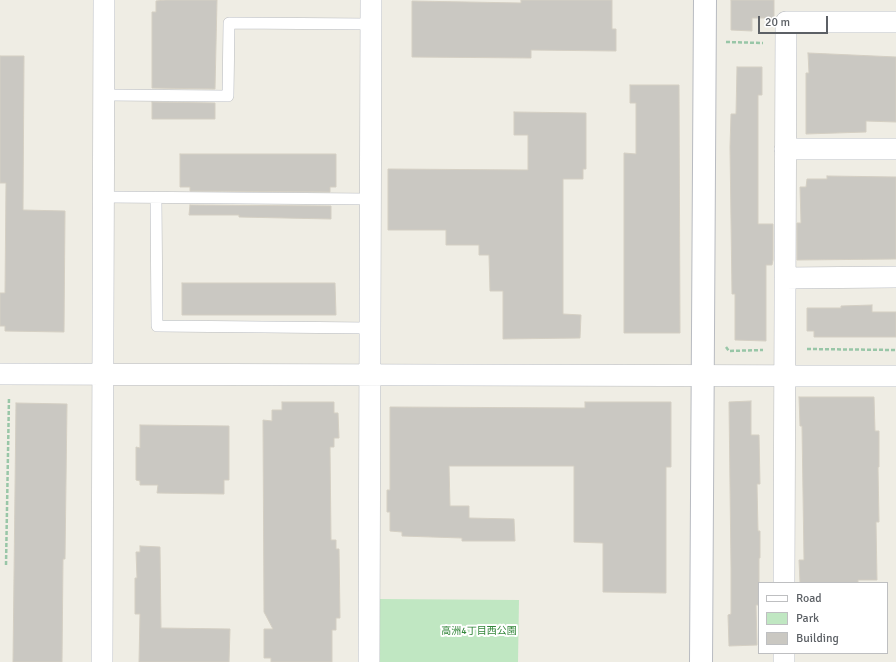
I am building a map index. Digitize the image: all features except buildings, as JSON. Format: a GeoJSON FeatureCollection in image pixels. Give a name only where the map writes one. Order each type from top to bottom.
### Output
{"type":"FeatureCollection","features":[{"type":"Feature","properties":{"kind":"street"},"geometry":{"type":"LineString","coordinates":[[102,662],[104,0]]}},
{"type":"Feature","properties":{"kind":"street"},"geometry":{"type":"LineString","coordinates":[[369,662],[371,0]]}},
{"type":"Feature","properties":{"kind":"street"},"geometry":{"type":"LineString","coordinates":[[702,662],[705,0]]}},
{"type":"Feature","properties":{"kind":"street"},"geometry":{"type":"LineString","coordinates":[[784,582],[786,22],[896,22]]}},
{"type":"Feature","properties":{"kind":"street"},"geometry":{"type":"LineString","coordinates":[[785,149],[896,149]]}},
{"type":"Feature","properties":{"kind":"street"},"geometry":{"type":"LineString","coordinates":[[785,278],[896,277]]}},
{"type":"Feature","properties":{"kind":"street"},"geometry":{"type":"LineString","coordinates":[[0,374],[896,376]]}},
{"type":"Feature","properties":{"kind":"lane"},"geometry":{"type":"LineString","coordinates":[[104,95],[228,96],[229,22],[371,24]]}},
{"type":"Feature","properties":{"kind":"lane"},"geometry":{"type":"LineString","coordinates":[[103,197],[370,199]]}},
{"type":"Feature","properties":{"kind":"lane"},"geometry":{"type":"LineString","coordinates":[[156,198],[157,326],[370,328]]}},
{"type":"Feature","properties":{"kind":"path"},"geometry":{"type":"LineString","coordinates":[[722,42],[786,43]]}},
{"type":"Feature","properties":{"kind":"path"},"geometry":{"type":"LineString","coordinates":[[804,349],[896,350]]}},
{"type":"Feature","properties":{"kind":"path"},"geometry":{"type":"LineString","coordinates":[[6,565],[7,403],[13,390]]}},
{"type":"Feature","properties":{"kind":"green space","name":"高洲4丁目西公園"},"geometry":{"type":"Polygon","coordinates":[[[380,599],[519,600],[518,662],[380,662],[380,599]]]}}]}
